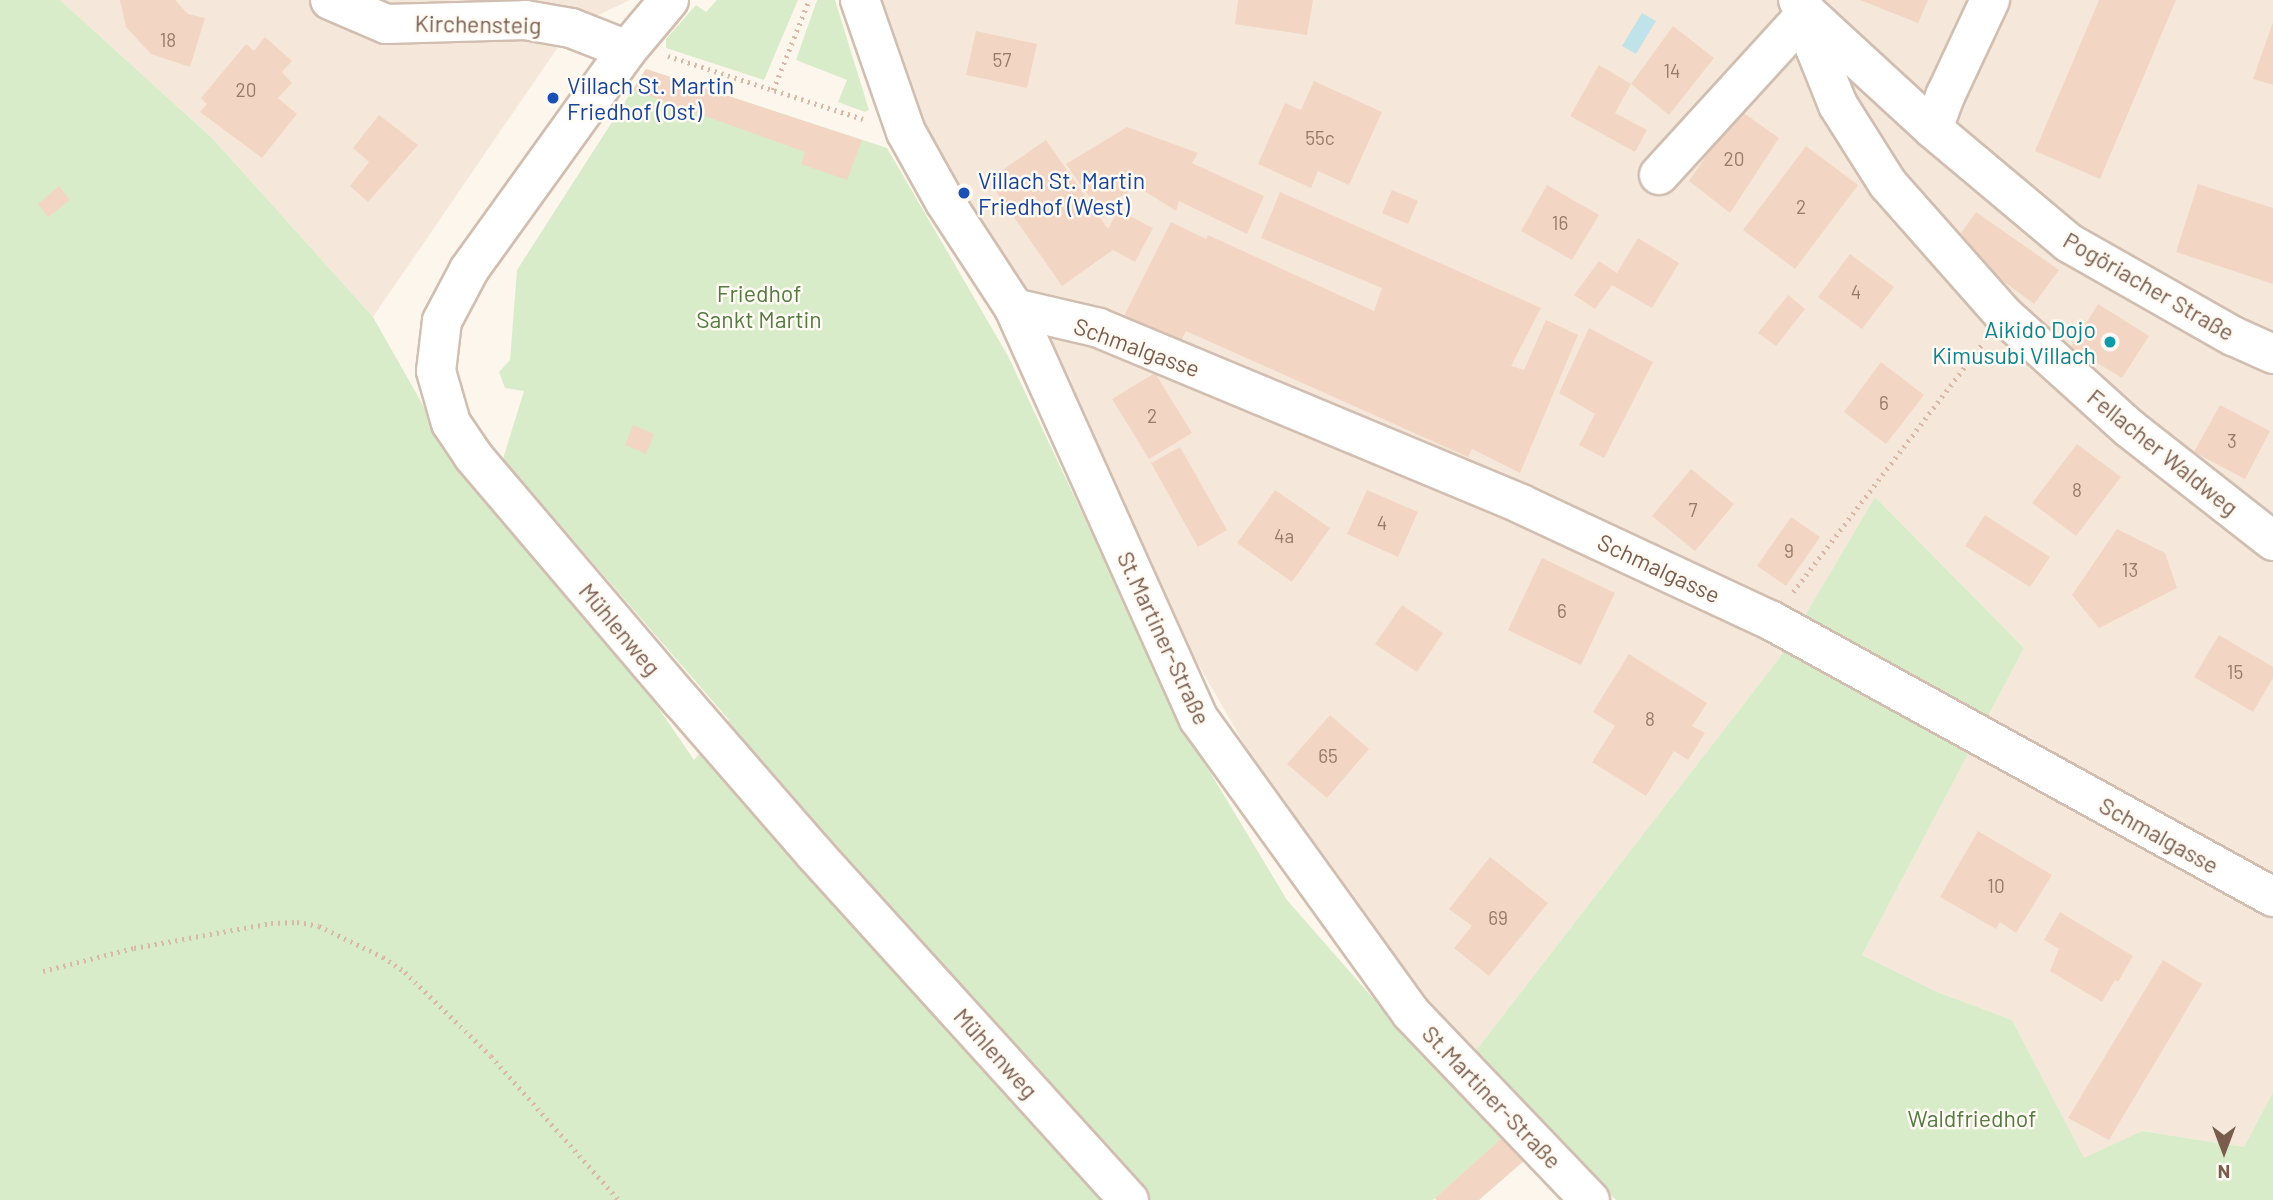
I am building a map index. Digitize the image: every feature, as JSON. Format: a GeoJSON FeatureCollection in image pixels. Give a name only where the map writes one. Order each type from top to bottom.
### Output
{"type":"FeatureCollection","features":[{"type":"Feature","properties":{"kind":"street","name":"Kirchensteig"},"geometry":{"type":"LineString","coordinates":[[330,0],[386,24],[525,20],[571,28],[644,52]]}},
{"type":"Feature","properties":{"kind":"street","name":"Mühlenweg"},"geometry":{"type":"LineString","coordinates":[[670,0],[644,52],[469,270],[442,321],[436,371],[451,423],[473,456],[708,731],[1129,1200]]}},
{"type":"Feature","properties":{"kind":"street","name":"St.Martiner-Straße"},"geometry":{"type":"LineString","coordinates":[[860,0],[906,132],[945,202],[1014,308],[1199,719],[1410,1013],[1590,1200]]}},
{"type":"Feature","properties":{"kind":"street"},"geometry":{"type":"LineString","coordinates":[[1933,129],[1946,94],[1990,0]]}},
{"type":"Feature","properties":{"kind":"street"},"geometry":{"type":"LineString","coordinates":[[1659,175],[1808,13]]}},
{"type":"Feature","properties":{"kind":"street","name":"Pogöriacher Straße"},"geometry":{"type":"LineString","coordinates":[[1808,13],[1933,129],[2069,243],[2233,336],[2273,354]]}},
{"type":"Feature","properties":{"kind":"street","name":"Fellacher Waldweg"},"geometry":{"type":"LineString","coordinates":[[1808,13],[1815,48],[1838,105],[1881,173],[2004,315],[2129,428],[2273,541]]}},
{"type":"Feature","properties":{"kind":"street","name":"Schmalgasse"},"geometry":{"type":"LineString","coordinates":[[1014,308],[1112,333],[1521,504],[1772,621],[2273,897]]}},
{"type":"Feature","properties":{"kind":"path"},"geometry":{"type":"LineString","coordinates":[[773,90],[809,0]]}},
{"type":"Feature","properties":{"kind":"path"},"geometry":{"type":"LineString","coordinates":[[644,52],[906,132]]}},
{"type":"Feature","properties":{"kind":"path"},"geometry":{"type":"LineString","coordinates":[[1772,621],[2004,315]]}},
{"type":"Feature","properties":{"kind":"path"},"geometry":{"type":"LineString","coordinates":[[43,971],[134,948],[271,923],[318,926],[363,946],[405,972],[491,1056],[619,1200]]}},
{"type":"Feature","properties":{"kind":"shaded area"},"geometry":{"type":"Polygon","coordinates":[[[60,0],[630,0],[571,28],[373,317],[213,139],[60,0]]]}},
{"type":"Feature","properties":{"kind":"shaded area"},"geometry":{"type":"Polygon","coordinates":[[[853,0],[2273,0],[2273,1092],[2244,1147],[2142,1131],[2084,1159],[2012,1020],[1937,992],[1862,955],[2024,648],[1875,497],[1781,656],[1474,1053],[1316,869],[908,160],[853,0]]]}},
{"type":"Feature","properties":{"kind":"green space","name":"Friedhof Sankt Martin"},"geometry":{"type":"Polygon","coordinates":[[[0,0],[60,0],[213,139],[373,317],[454,460],[493,511],[642,684],[694,760],[729,720],[503,459],[524,391],[505,388],[499,372],[510,360],[517,270],[646,69],[887,148],[1008,356],[1184,729],[1287,900],[1393,1021],[1504,1136],[1433,1200],[0,1200],[0,0]]]}},
{"type":"Feature","properties":{"kind":"green space"},"geometry":{"type":"Polygon","coordinates":[[[717,0],[798,0],[764,80],[666,48],[666,39],[696,5],[706,12],[717,0]]]}},
{"type":"Feature","properties":{"kind":"green space"},"geometry":{"type":"Polygon","coordinates":[[[817,0],[835,0],[869,110],[865,112],[838,102],[847,80],[796,60],[817,0]]]}},
{"type":"Feature","properties":{"kind":"green space","name":"Waldfriedhof"},"geometry":{"type":"Polygon","coordinates":[[[1875,497],[2024,648],[1862,955],[1937,992],[2012,1020],[2084,1158],[2142,1131],[2244,1147],[2273,1092],[2273,1200],[1616,1200],[1474,1053],[1781,656],[1875,497]]]}},
{"type":"Feature","properties":{"kind":"water"},"geometry":{"type":"Polygon","coordinates":[[[1642,13],[1656,21],[1636,54],[1622,46],[1642,13]]]}},
{"type":"Feature","properties":{"kind":"building"},"geometry":{"type":"Polygon","coordinates":[[[120,0],[175,0],[188,14],[205,18],[190,67],[151,54],[126,27],[120,0]]]}},
{"type":"Feature","properties":{"kind":"building"},"geometry":{"type":"Polygon","coordinates":[[[1238,0],[1313,0],[1307,35],[1235,24],[1238,0]]]}},
{"type":"Feature","properties":{"kind":"building"},"geometry":{"type":"Polygon","coordinates":[[[1860,0],[1928,0],[1918,23],[1860,0]]]}},
{"type":"Feature","properties":{"kind":"building"},"geometry":{"type":"Polygon","coordinates":[[[2099,0],[2176,0],[2100,179],[2035,151],[2099,0]]]}},
{"type":"Feature","properties":{"kind":"building"},"geometry":{"type":"Polygon","coordinates":[[[2273,22],[2273,85],[2253,79],[2273,22]]]}},
{"type":"Feature","properties":{"kind":"building"},"geometry":{"type":"Polygon","coordinates":[[[1673,26],[1714,58],[1669,115],[1631,84],[1673,26]]]}},
{"type":"Feature","properties":{"kind":"building"},"geometry":{"type":"Polygon","coordinates":[[[976,31],[1037,44],[1027,88],[966,75],[976,31]]]}},
{"type":"Feature","properties":{"kind":"building"},"geometry":{"type":"Polygon","coordinates":[[[265,37],[292,61],[282,72],[292,83],[278,98],[297,114],[262,158],[200,112],[207,104],[201,98],[246,44],[254,51],[265,37]]]}},
{"type":"Feature","properties":{"kind":"building"},"geometry":{"type":"Polygon","coordinates":[[[1599,65],[1631,84],[1615,113],[1647,130],[1635,152],[1570,116],[1599,65]]]}},
{"type":"Feature","properties":{"kind":"building"},"geometry":{"type":"Polygon","coordinates":[[[646,69],[862,140],[847,180],[801,164],[805,152],[633,90],[646,69]]]}},
{"type":"Feature","properties":{"kind":"building"},"geometry":{"type":"Polygon","coordinates":[[[1314,81],[1382,112],[1349,185],[1318,171],[1311,188],[1258,164],[1285,103],[1301,110],[1314,81]]]}},
{"type":"Feature","properties":{"kind":"building"},"geometry":{"type":"Polygon","coordinates":[[[1738,109],[1779,138],[1730,213],[1689,181],[1738,109]]]}},
{"type":"Feature","properties":{"kind":"building"},"geometry":{"type":"Polygon","coordinates":[[[379,115],[418,145],[368,202],[350,186],[369,162],[353,148],[379,115]]]}},
{"type":"Feature","properties":{"kind":"building"},"geometry":{"type":"Polygon","coordinates":[[[1127,127],[1198,153],[1192,163],[1264,196],[1247,234],[1179,201],[1176,211],[1138,187],[1098,209],[1066,164],[1127,127]]]}},
{"type":"Feature","properties":{"kind":"building"},"geometry":{"type":"Polygon","coordinates":[[[1046,140],[1108,229],[1118,210],[1153,228],[1135,262],[1113,250],[1062,286],[988,180],[1046,140]]]}},
{"type":"Feature","properties":{"kind":"building"},"geometry":{"type":"Polygon","coordinates":[[[1806,146],[1858,185],[1795,269],[1743,230],[1806,146]]]}},
{"type":"Feature","properties":{"kind":"building"},"geometry":{"type":"Polygon","coordinates":[[[2198,184],[2273,208],[2273,284],[2176,252],[2198,184]]]}},
{"type":"Feature","properties":{"kind":"building"},"geometry":{"type":"Polygon","coordinates":[[[1547,185],[1599,215],[1572,260],[1521,231],[1547,185]]]}},
{"type":"Feature","properties":{"kind":"building"},"geometry":{"type":"Polygon","coordinates":[[[59,186],[70,200],[48,217],[38,204],[59,186]]]}},
{"type":"Feature","properties":{"kind":"building"},"geometry":{"type":"Polygon","coordinates":[[[1392,190],[1418,201],[1408,224],[1382,213],[1392,190]]]}},
{"type":"Feature","properties":{"kind":"building"},"geometry":{"type":"Polygon","coordinates":[[[1280,192],[1541,308],[1511,366],[1524,370],[1546,320],[1578,335],[1520,473],[1472,449],[1468,457],[1186,331],[1179,345],[1123,318],[1171,222],[1206,239],[1208,235],[1374,311],[1382,288],[1261,238],[1280,192]]]}},
{"type":"Feature","properties":{"kind":"building"},"geometry":{"type":"Polygon","coordinates":[[[1976,212],[2059,270],[2034,304],[1987,269],[1961,233],[1976,212]]]}},
{"type":"Feature","properties":{"kind":"building"},"geometry":{"type":"Polygon","coordinates":[[[1638,238],[1679,263],[1652,308],[1612,285],[1595,309],[1574,295],[1599,261],[1617,273],[1638,238]]]}},
{"type":"Feature","properties":{"kind":"building"},"geometry":{"type":"Polygon","coordinates":[[[1850,254],[1894,287],[1862,329],[1818,297],[1850,254]]]}},
{"type":"Feature","properties":{"kind":"building"},"geometry":{"type":"Polygon","coordinates":[[[1788,295],[1805,309],[1776,346],[1758,333],[1788,295]]]}},
{"type":"Feature","properties":{"kind":"building","name":"Aikido Dojo Kimusubi Villach"},"geometry":{"type":"Polygon","coordinates":[[[2098,304],[2149,336],[2122,378],[2071,347],[2098,304]]]}},
{"type":"Feature","properties":{"kind":"building"},"geometry":{"type":"Polygon","coordinates":[[[1589,328],[1653,362],[1604,458],[1579,445],[1595,414],[1559,393],[1589,328]]]}},
{"type":"Feature","properties":{"kind":"building"},"geometry":{"type":"Polygon","coordinates":[[[1881,362],[1924,395],[1886,444],[1844,412],[1881,362]]]}},
{"type":"Feature","properties":{"kind":"building"},"geometry":{"type":"Polygon","coordinates":[[[1155,373],[1192,433],[1149,459],[1112,399],[1155,373]]]}},
{"type":"Feature","properties":{"kind":"building"},"geometry":{"type":"Polygon","coordinates":[[[2220,405],[2270,431],[2245,479],[2194,452],[2220,405]]]}},
{"type":"Feature","properties":{"kind":"building"},"geometry":{"type":"Polygon","coordinates":[[[633,425],[654,434],[646,454],[625,445],[633,425]]]}},
{"type":"Feature","properties":{"kind":"building"},"geometry":{"type":"Polygon","coordinates":[[[2077,444],[2121,477],[2076,536],[2032,503],[2077,444]]]}},
{"type":"Feature","properties":{"kind":"building"},"geometry":{"type":"Polygon","coordinates":[[[1180,447],[1227,530],[1198,547],[1151,463],[1180,447]]]}},
{"type":"Feature","properties":{"kind":"building"},"geometry":{"type":"Polygon","coordinates":[[[1691,469],[1734,504],[1695,551],[1652,516],[1691,469]]]}},
{"type":"Feature","properties":{"kind":"building"},"geometry":{"type":"Polygon","coordinates":[[[1275,490],[1330,528],[1292,582],[1237,543],[1275,490]]]}},
{"type":"Feature","properties":{"kind":"building"},"geometry":{"type":"Polygon","coordinates":[[[1367,490],[1418,512],[1398,557],[1347,534],[1367,490]]]}},
{"type":"Feature","properties":{"kind":"building"},"geometry":{"type":"Polygon","coordinates":[[[1985,515],[2050,557],[2030,587],[1965,546],[1985,515]]]}},
{"type":"Feature","properties":{"kind":"building"},"geometry":{"type":"Polygon","coordinates":[[[1791,517],[1820,537],[1786,586],[1757,566],[1791,517]]]}},
{"type":"Feature","properties":{"kind":"building"},"geometry":{"type":"Polygon","coordinates":[[[2117,529],[2165,553],[2177,588],[2099,628],[2072,595],[2117,529]]]}},
{"type":"Feature","properties":{"kind":"building"},"geometry":{"type":"Polygon","coordinates":[[[1542,558],[1615,593],[1581,665],[1508,630],[1542,558]]]}},
{"type":"Feature","properties":{"kind":"building"},"geometry":{"type":"Polygon","coordinates":[[[1402,605],[1443,633],[1417,672],[1375,644],[1402,605]]]}},
{"type":"Feature","properties":{"kind":"building"},"geometry":{"type":"Polygon","coordinates":[[[2219,635],[2273,667],[2273,678],[2253,712],[2194,677],[2219,635]]]}},
{"type":"Feature","properties":{"kind":"building"},"geometry":{"type":"Polygon","coordinates":[[[1629,654],[1707,703],[1692,726],[1705,733],[1688,760],[1674,751],[1646,796],[1592,762],[1615,726],[1593,712],[1629,654]]]}},
{"type":"Feature","properties":{"kind":"building"},"geometry":{"type":"Polygon","coordinates":[[[1330,715],[1369,749],[1327,798],[1287,764],[1330,715]]]}},
{"type":"Feature","properties":{"kind":"building"},"geometry":{"type":"Polygon","coordinates":[[[1978,831],[2052,875],[2016,933],[2000,922],[1996,929],[1940,897],[1978,831]]]}},
{"type":"Feature","properties":{"kind":"building"},"geometry":{"type":"Polygon","coordinates":[[[1490,857],[1548,903],[1489,976],[1454,948],[1472,926],[1449,909],[1490,857]]]}},
{"type":"Feature","properties":{"kind":"building"},"geometry":{"type":"Polygon","coordinates":[[[2060,912],[2133,956],[2102,1002],[2050,971],[2059,949],[2044,940],[2060,912]]]}},
{"type":"Feature","properties":{"kind":"building"},"geometry":{"type":"Polygon","coordinates":[[[2163,960],[2202,984],[2109,1140],[2068,1118],[2163,960]]]}},
{"type":"Feature","properties":{"kind":"building"},"geometry":{"type":"Polygon","coordinates":[[[1504,1136],[1525,1160],[1479,1200],[1436,1200],[1435,1198],[1504,1136]]]}},
{"type":"Feature","properties":{"kind":"place","name":"Villach St. Martin Friedhof (Ost)"},"geometry":{"type":"Point","coordinates":[553,98]}},
{"type":"Feature","properties":{"kind":"place","name":"Villach St. Martin Friedhof (West)"},"geometry":{"type":"Point","coordinates":[964,193]}},
{"type":"Feature","properties":{"kind":"place","name":"Aikido Dojo Kimusubi Villach"},"geometry":{"type":"Point","coordinates":[2110,342]}}]}
